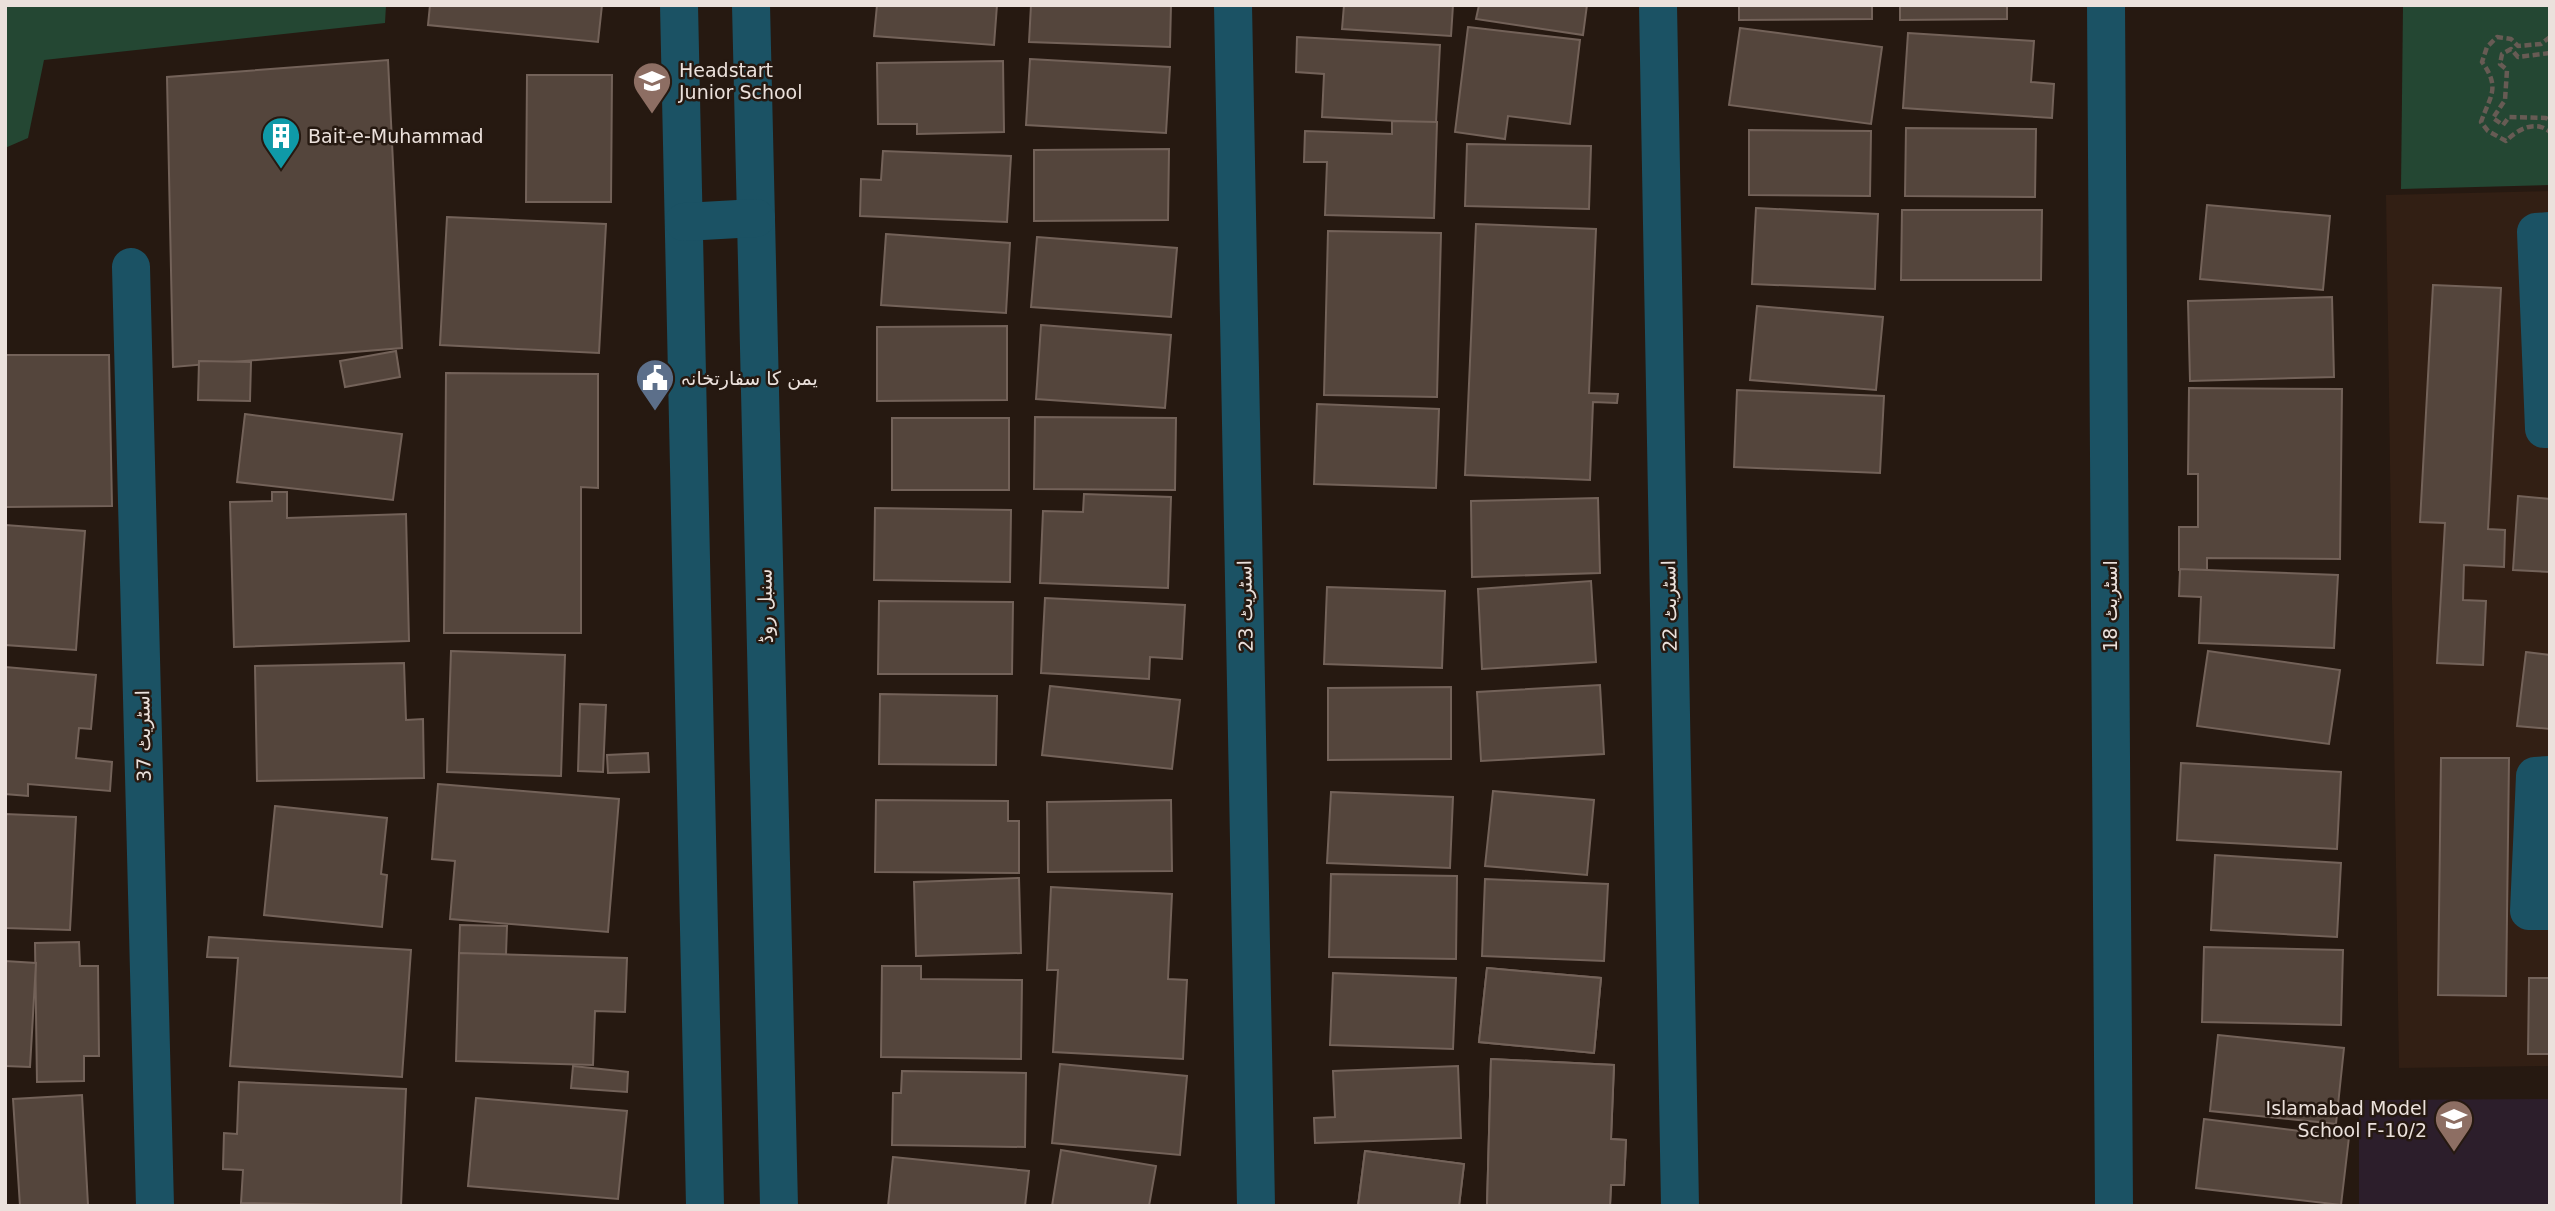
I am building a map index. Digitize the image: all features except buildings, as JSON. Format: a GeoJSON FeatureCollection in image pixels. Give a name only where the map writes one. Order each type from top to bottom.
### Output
{"type":"FeatureCollection","features":[{"type":"Feature","properties":{"kind":"street"},"geometry":{"type":"LineString","coordinates":[[679,5],[705,1206]]}},
{"type":"Feature","properties":{"kind":"street","name":"سنبل روڈ"},"geometry":{"type":"LineString","coordinates":[[751,5],[779,1206]]}},
{"type":"Feature","properties":{"kind":"street","name":"اسٹریٹ 23"},"geometry":{"type":"LineString","coordinates":[[1233,5],[1256,1206]]}},
{"type":"Feature","properties":{"kind":"street","name":"اسٹریٹ 22"},"geometry":{"type":"LineString","coordinates":[[1658,5],[1680,1206]]}},
{"type":"Feature","properties":{"kind":"street","name":"اسٹریٹ 18"},"geometry":{"type":"LineString","coordinates":[[2106,5],[2114,1206]]}},
{"type":"Feature","properties":{"kind":"street"},"geometry":{"type":"LineString","coordinates":[[684,222],[756,218]]}},
{"type":"Feature","properties":{"kind":"street"},"geometry":{"type":"LineString","coordinates":[[2550,231],[2536,232],[2544,429],[2550,429]]}},
{"type":"Feature","properties":{"kind":"street","name":"اسٹریٹ 37"},"geometry":{"type":"LineString","coordinates":[[131,267],[155,1206]]}},
{"type":"Feature","properties":{"kind":"street"},"geometry":{"type":"LineString","coordinates":[[2550,775],[2535,776],[2529,911],[2550,911]]}},
{"type":"Feature","properties":{"kind":"path"},"geometry":{"type":"LineString","coordinates":[[2550,37],[2541,44],[2518,46],[2511,38],[2497,37],[2487,47],[2482,62],[2493,77],[2492,101],[2481,122],[2488,131],[2506,141],[2525,127],[2544,127],[2550,132]]}},
{"type":"Feature","properties":{"kind":"path"},"geometry":{"type":"LineString","coordinates":[[2550,53],[2518,57],[2511,49],[2502,54],[2500,64],[2507,70],[2505,100],[2493,118],[2503,125],[2509,117],[2546,118],[2550,121]]}},
{"type":"Feature","properties":{"kind":"shaded area"},"geometry":{"type":"Polygon","coordinates":[[[2550,191],[2550,1066],[2399,1068],[2386,195],[2550,191]]]}},
{"type":"Feature","properties":{"kind":"shaded area","name":"Islamabad Model School F-10/2"},"geometry":{"type":"Polygon","coordinates":[[[2550,1099],[2550,1206],[2359,1206],[2359,1100],[2550,1099]]]}},
{"type":"Feature","properties":{"kind":"green space"},"geometry":{"type":"Polygon","coordinates":[[[5,5],[386,5],[385,23],[44,60],[28,138],[5,148],[5,5]]]}},
{"type":"Feature","properties":{"kind":"green space"},"geometry":{"type":"Polygon","coordinates":[[[2403,5],[2550,5],[2550,185],[2401,189],[2403,5]]]}},
{"type":"Feature","properties":{"kind":"place","name":"Headstart Junior School"},"geometry":{"type":"Point","coordinates":[652,115]}},
{"type":"Feature","properties":{"kind":"place","name":"Bait-e-Muhammad"},"geometry":{"type":"Point","coordinates":[281,170]}},
{"type":"Feature","properties":{"kind":"place","name":"یمن کا سفارتخانہ"},"geometry":{"type":"Point","coordinates":[655,412]}},
{"type":"Feature","properties":{"kind":"place","name":"Islamabad Model School F-10/2"},"geometry":{"type":"Point","coordinates":[2454,1153]}}]}
